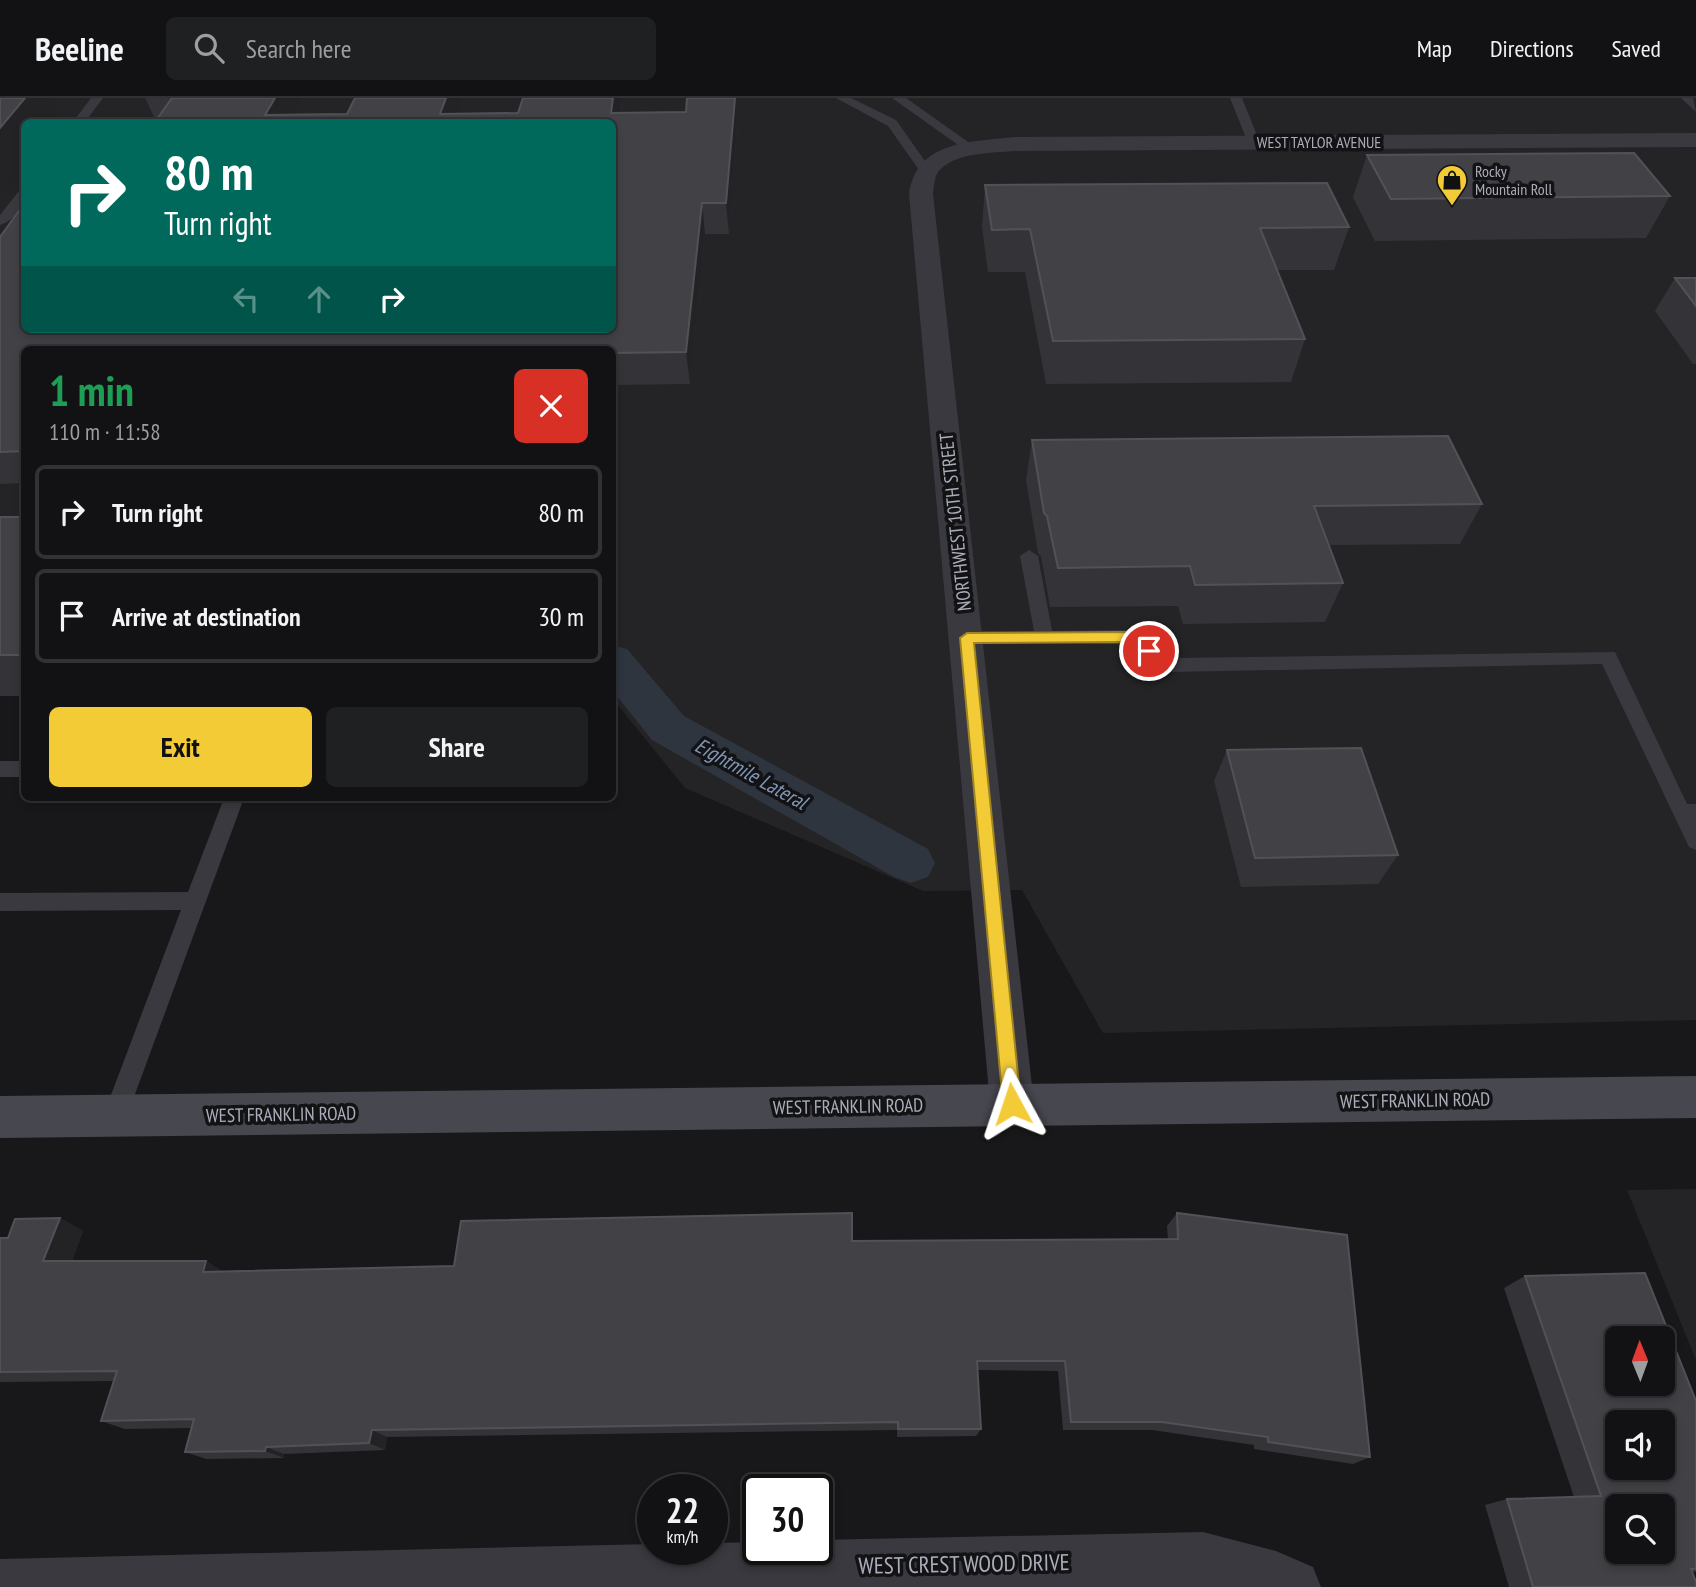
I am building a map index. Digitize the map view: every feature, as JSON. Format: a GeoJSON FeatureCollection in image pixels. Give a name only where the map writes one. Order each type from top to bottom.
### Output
{"type":"FeatureCollection","features":[{"type":"Feature","properties":{"kind":"main road","name":"WEST FRANKLIN ROAD"},"geometry":{"type":"LineString","coordinates":[[0,1117],[1696,1097]]}},
{"type":"Feature","properties":{"kind":"street","name":"WEST TAYLOR AVENUE"},"geometry":{"type":"LineString","coordinates":[[947,159],[1015,144],[1696,141]]}},
{"type":"Feature","properties":{"kind":"street","name":"NORTHWEST 10TH STREET"},"geometry":{"type":"LineString","coordinates":[[947,159],[921,194],[1012,1104]]}},
{"type":"Feature","properties":{"kind":"street","name":"WEST CREST WOOD DRIVE"},"geometry":{"type":"LineString","coordinates":[[0,1587],[1203,1559],[1276,1579],[1293,1587]]}},
{"type":"Feature","properties":{"kind":"lane"},"geometry":{"type":"LineString","coordinates":[[81,119],[97,98]]}},
{"type":"Feature","properties":{"kind":"lane"},"geometry":{"type":"LineString","coordinates":[[842,98],[887,103],[947,159]]}},
{"type":"Feature","properties":{"kind":"lane"},"geometry":{"type":"LineString","coordinates":[[1236,98],[1254,143]]}},
{"type":"Feature","properties":{"kind":"lane"},"geometry":{"type":"LineString","coordinates":[[1686,98],[1696,108]]}},
{"type":"Feature","properties":{"kind":"lane"},"geometry":{"type":"LineString","coordinates":[[887,103],[891,123],[947,159]]}},
{"type":"Feature","properties":{"kind":"lane"},"geometry":{"type":"LineString","coordinates":[[0,221],[8,216],[21,198]]}},
{"type":"Feature","properties":{"kind":"lane"},"geometry":{"type":"LineString","coordinates":[[1030,556],[1044,638]]}},
{"type":"Feature","properties":{"kind":"lane"},"geometry":{"type":"LineString","coordinates":[[967,638],[1128,637],[1169,665],[1608,657],[1688,812],[1696,841]]}},
{"type":"Feature","properties":{"kind":"lane"},"geometry":{"type":"LineString","coordinates":[[0,769],[21,769]]}},
{"type":"Feature","properties":{"kind":"lane"},"geometry":{"type":"LineString","coordinates":[[115,1116],[233,801]]}},
{"type":"Feature","properties":{"kind":"lane"},"geometry":{"type":"LineString","coordinates":[[0,902],[195,901]]}},
{"type":"Feature","properties":{"kind":"shaded area"},"geometry":{"type":"Polygon","coordinates":[[[0,98],[1696,98],[1696,1020],[1103,1033],[1022,890],[923,891],[685,788],[616,703],[616,346],[21,346],[21,549],[0,549],[0,98]]]}},
{"type":"Feature","properties":{"kind":"shaded area"},"geometry":{"type":"Polygon","coordinates":[[[1696,1189],[1696,1360],[1627,1190],[1696,1189]]]}},
{"type":"Feature","properties":{"kind":"building"},"geometry":{"type":"Polygon","coordinates":[[[0,98],[25,98],[0,128],[0,98]]]}},
{"type":"Feature","properties":{"kind":"building"},"geometry":{"type":"Polygon","coordinates":[[[172,98],[275,98],[265,115],[347,114],[355,98],[446,98],[440,114],[518,113],[523,98],[613,98],[611,113],[686,112],[687,98],[735,98],[726,203],[702,203],[686,352],[616,353],[616,346],[21,346],[21,451],[0,452],[0,237],[21,208],[21,333],[616,333],[616,119],[157,119],[172,98]]]}},
{"type":"Feature","properties":{"kind":"building"},"geometry":{"type":"Polygon","coordinates":[[[1634,153],[1670,196],[1391,199],[1367,155],[1634,153]]]}},
{"type":"Feature","properties":{"kind":"building"},"geometry":{"type":"Polygon","coordinates":[[[1327,183],[1349,227],[1260,228],[1305,339],[1053,341],[1030,229],[992,230],[985,185],[1327,183]]]}},
{"type":"Feature","properties":{"kind":"building"},"geometry":{"type":"Polygon","coordinates":[[[1675,278],[1696,278],[1696,306],[1675,278]]]}},
{"type":"Feature","properties":{"kind":"building"},"geometry":{"type":"Polygon","coordinates":[[[1448,436],[1482,504],[1314,506],[1343,583],[1195,585],[1190,566],[1058,568],[1047,516],[1044,513],[1032,440],[1448,436]]]}},
{"type":"Feature","properties":{"kind":"building"},"geometry":{"type":"Polygon","coordinates":[[[0,517],[21,517],[21,655],[0,655],[0,517]]]}},
{"type":"Feature","properties":{"kind":"building"},"geometry":{"type":"Polygon","coordinates":[[[1361,748],[1398,855],[1255,858],[1227,750],[1361,748]]]}},
{"type":"Feature","properties":{"kind":"building"},"geometry":{"type":"Polygon","coordinates":[[[852,1213],[852,1241],[1178,1239],[1177,1213],[1347,1235],[1370,1457],[1268,1442],[1268,1437],[1162,1422],[1071,1422],[1065,1361],[977,1361],[981,1429],[898,1429],[898,1422],[372,1430],[369,1443],[266,1447],[265,1451],[185,1452],[194,1419],[101,1421],[117,1371],[0,1372],[0,1238],[8,1238],[15,1219],[60,1218],[43,1261],[206,1261],[203,1272],[454,1266],[461,1221],[852,1213]]]}},
{"type":"Feature","properties":{"kind":"building"},"geometry":{"type":"Polygon","coordinates":[[[1645,1273],[1666,1326],[1605,1326],[1605,1396],[1675,1396],[1675,1348],[1696,1401],[1696,1569],[1691,1569],[1696,1587],[1533,1587],[1507,1499],[1601,1496],[1525,1276],[1645,1273]]]}},
{"type":"Feature","properties":{"kind":"waterway","name":"Eightmile Lateral"},"geometry":{"type":"LineString","coordinates":[[616,665],[668,728],[911,863]]}},
{"type":"Feature","properties":{"kind":"place","name":"Rocky Mountain Roll"},"geometry":{"type":"Point","coordinates":[1452,207]}},
{"type":"Feature","properties":{"kind":"route"},"geometry":{"type":"LineString","coordinates":[[1012,1104],[967,638],[1128,637],[1149,651]]}}]}
